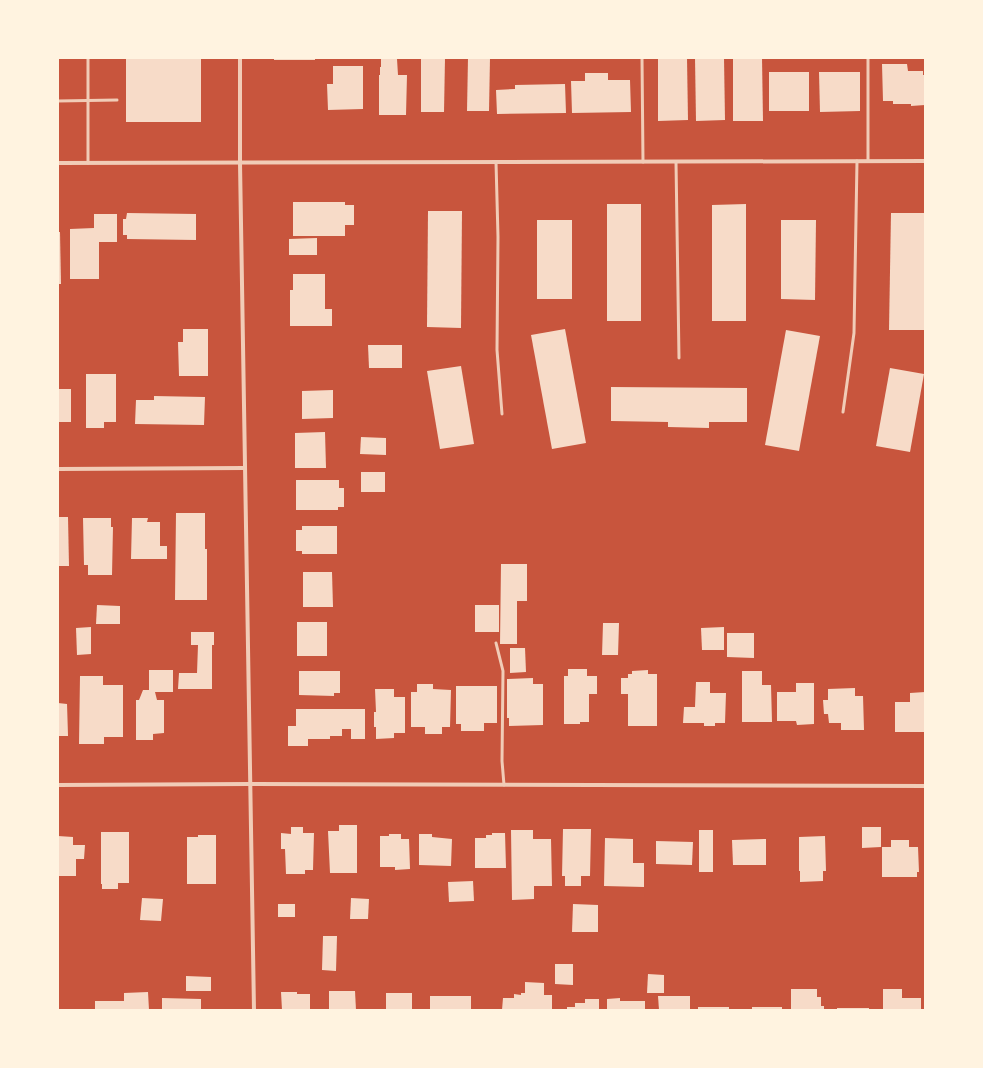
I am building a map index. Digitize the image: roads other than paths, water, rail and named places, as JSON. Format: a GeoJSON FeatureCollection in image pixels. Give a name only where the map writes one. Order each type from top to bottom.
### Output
{"type":"FeatureCollection","features":[{"type":"Feature","properties":{"kind":"street"},"geometry":{"type":"LineString","coordinates":[[240,58],[240,163],[249,784],[254,1010]]}},
{"type":"Feature","properties":{"kind":"street"},"geometry":{"type":"LineString","coordinates":[[58,164],[925,161]]}},
{"type":"Feature","properties":{"kind":"street"},"geometry":{"type":"LineString","coordinates":[[58,469],[245,468]]}},
{"type":"Feature","properties":{"kind":"street"},"geometry":{"type":"LineString","coordinates":[[58,785],[249,784],[925,786]]}},
{"type":"Feature","properties":{"kind":"lane"},"geometry":{"type":"LineString","coordinates":[[88,58],[88,164]]}},
{"type":"Feature","properties":{"kind":"lane"},"geometry":{"type":"LineString","coordinates":[[642,58],[642,162]]}},
{"type":"Feature","properties":{"kind":"lane"},"geometry":{"type":"LineString","coordinates":[[868,58],[868,161]]}},
{"type":"Feature","properties":{"kind":"lane"},"geometry":{"type":"LineString","coordinates":[[58,101],[118,100]]}},
{"type":"Feature","properties":{"kind":"lane"},"geometry":{"type":"LineString","coordinates":[[844,412],[854,333],[857,161]]}},
{"type":"Feature","properties":{"kind":"lane"},"geometry":{"type":"LineString","coordinates":[[496,162],[498,237],[497,350],[502,414]]}},
{"type":"Feature","properties":{"kind":"lane"},"geometry":{"type":"LineString","coordinates":[[676,162],[679,358]]}},
{"type":"Feature","properties":{"kind":"lane"},"geometry":{"type":"LineString","coordinates":[[496,643],[503,671],[502,761],[504,785]]}}]}
